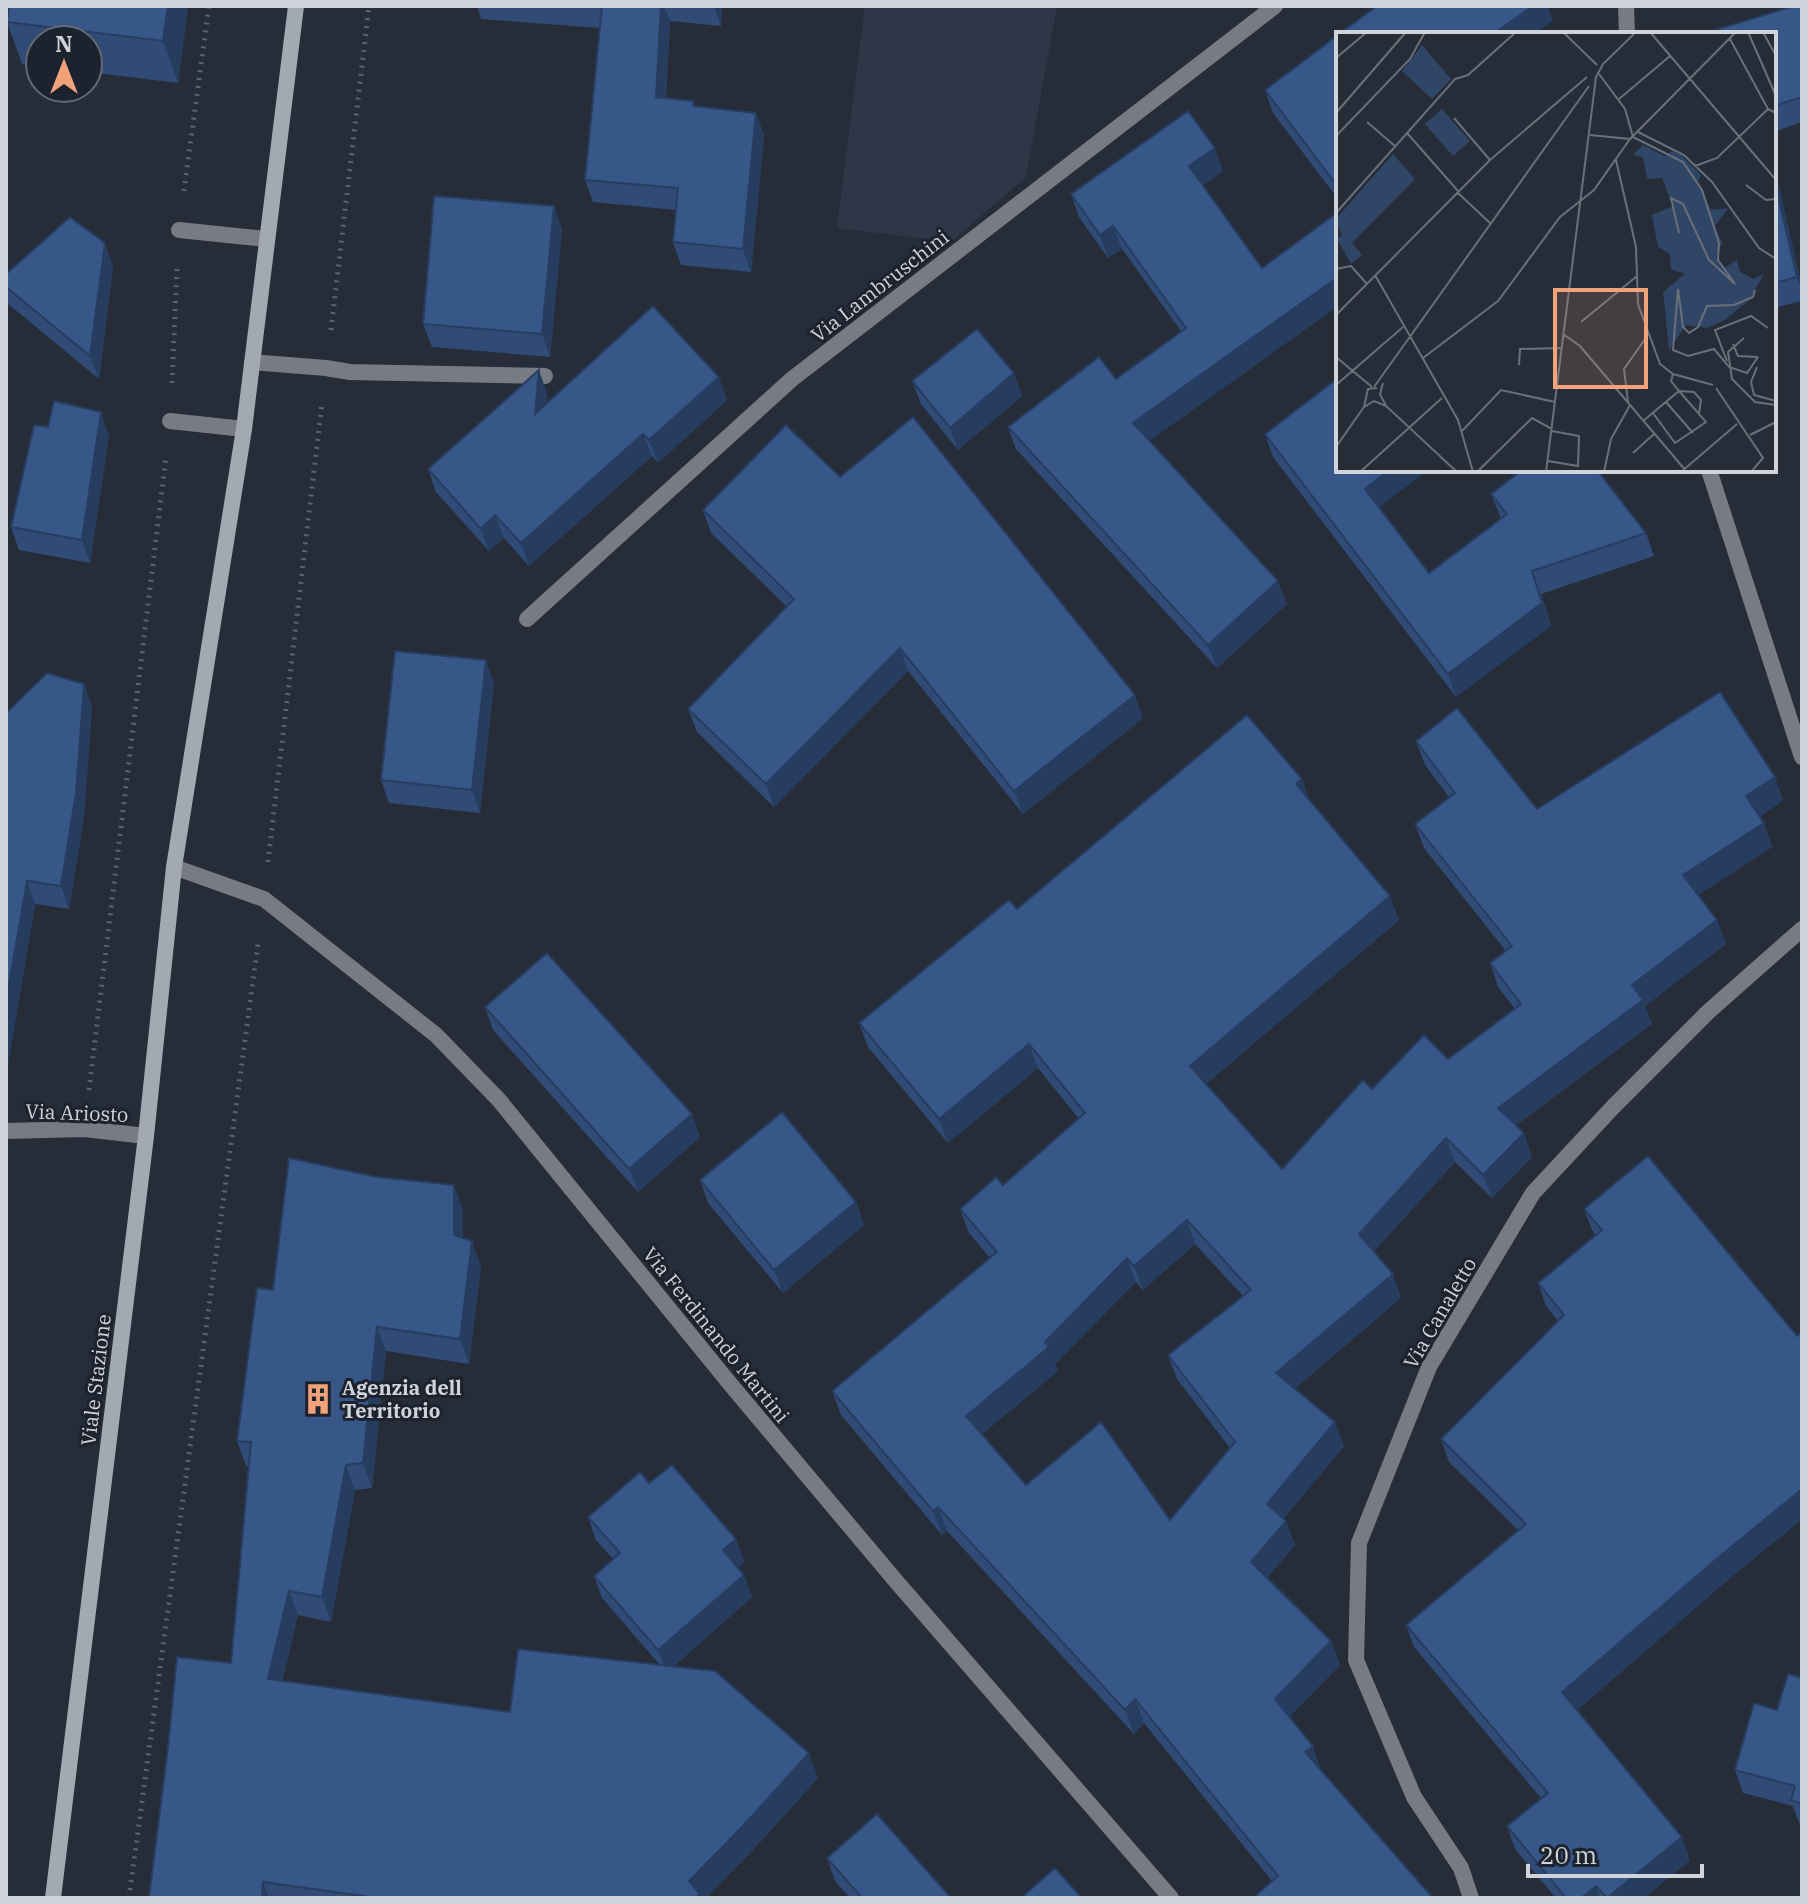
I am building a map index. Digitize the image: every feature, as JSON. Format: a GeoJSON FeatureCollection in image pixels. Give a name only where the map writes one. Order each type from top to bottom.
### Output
{"type":"FeatureCollection","features":[{"type":"Feature","properties":{"kind":"main road","name":"Viale Stazione"},"geometry":{"type":"LineString","coordinates":[[53,1898],[146,1136],[174,867],[244,429],[296,6]]}},
{"type":"Feature","properties":{"kind":"street","name":"Via Lambruschini"},"geometry":{"type":"LineString","coordinates":[[527,619],[792,379],[1275,6]]}},
{"type":"Feature","properties":{"kind":"street"},"geometry":{"type":"LineString","coordinates":[[1626,6],[1627,32]]}},
{"type":"Feature","properties":{"kind":"street"},"geometry":{"type":"LineString","coordinates":[[179,230],[266,239]]}},
{"type":"Feature","properties":{"kind":"street"},"geometry":{"type":"LineString","coordinates":[[252,362],[350,372],[545,376]]}},
{"type":"Feature","properties":{"kind":"street"},"geometry":{"type":"LineString","coordinates":[[170,421],[244,429]]}},
{"type":"Feature","properties":{"kind":"street"},"geometry":{"type":"LineString","coordinates":[[1710,472],[1802,757]]}},
{"type":"Feature","properties":{"kind":"street","name":"Via Ferdinando Martini"},"geometry":{"type":"LineString","coordinates":[[174,867],[264,899],[436,1035],[499,1100],[731,1385],[895,1580],[1171,1898]]}},
{"type":"Feature","properties":{"kind":"street","name":"Via Canaletto"},"geometry":{"type":"LineString","coordinates":[[1471,1898],[1461,1868],[1414,1797],[1356,1660],[1359,1543],[1429,1367],[1533,1193],[1708,1012],[1802,929]]}},
{"type":"Feature","properties":{"kind":"street","name":"Via Ariosto"},"geometry":{"type":"LineString","coordinates":[[6,1131],[84,1129],[146,1136]]}},
{"type":"Feature","properties":{"kind":"path"},"geometry":{"type":"LineString","coordinates":[[84,1129],[170,421],[179,230],[209,6]]}},
{"type":"Feature","properties":{"kind":"path"},"geometry":{"type":"LineString","coordinates":[[129,1898],[264,899],[369,6]]}},
{"type":"Feature","properties":{"kind":"shaded area"},"geometry":{"type":"Polygon","coordinates":[[[865,6],[1057,6],[1026,177],[951,242],[837,228],[865,6]]]}},
{"type":"Feature","properties":{"kind":"building"},"geometry":{"type":"Polygon","coordinates":[[[9,6],[168,6],[163,41],[104,34],[104,24],[7,22],[9,6]]]}},
{"type":"Feature","properties":{"kind":"building"},"geometry":{"type":"Polygon","coordinates":[[[602,6],[661,6],[656,97],[694,101],[693,106],[756,113],[743,249],[673,242],[678,188],[585,180],[602,6]]]}},
{"type":"Feature","properties":{"kind":"building"},"geometry":{"type":"Polygon","coordinates":[[[1377,6],[1533,6],[1496,32],[1342,32],[1377,6]]]}},
{"type":"Feature","properties":{"kind":"building"},"geometry":{"type":"Polygon","coordinates":[[[1801,6],[1802,97],[1776,105],[1776,32],[1709,32],[1801,6]]]}},
{"type":"Feature","properties":{"kind":"building"},"geometry":{"type":"Polygon","coordinates":[[[1336,37],[1336,184],[1265,90],[1336,37]]]}},
{"type":"Feature","properties":{"kind":"building"},"geometry":{"type":"Polygon","coordinates":[[[1188,111],[1215,148],[1189,166],[1262,268],[1336,213],[1336,278],[1133,423],[1278,581],[1208,645],[1008,427],[1099,357],[1116,379],[1186,328],[1113,226],[1100,235],[1071,194],[1188,111]]]}},
{"type":"Feature","properties":{"kind":"building"},"geometry":{"type":"Polygon","coordinates":[[[1776,188],[1797,277],[1776,282],[1776,188]]]}},
{"type":"Feature","properties":{"kind":"building"},"geometry":{"type":"Polygon","coordinates":[[[434,196],[554,206],[542,334],[423,324],[434,196]]]}},
{"type":"Feature","properties":{"kind":"building"},"geometry":{"type":"Polygon","coordinates":[[[70,217],[105,243],[90,356],[6,287],[6,274],[70,217]]]}},
{"type":"Feature","properties":{"kind":"building"},"geometry":{"type":"Polygon","coordinates":[[[653,306],[719,377],[649,440],[643,434],[521,543],[495,515],[481,529],[428,469],[539,370],[535,414],[653,306]]]}},
{"type":"Feature","properties":{"kind":"building"},"geometry":{"type":"Polygon","coordinates":[[[977,329],[1014,373],[950,428],[912,381],[977,329]]]}},
{"type":"Feature","properties":{"kind":"building"},"geometry":{"type":"Polygon","coordinates":[[[1336,380],[1336,472],[1386,472],[1365,489],[1429,573],[1507,514],[1491,494],[1519,472],[1599,472],[1646,533],[1532,571],[1542,603],[1448,674],[1265,434],[1336,380]]]}},
{"type":"Feature","properties":{"kind":"building"},"geometry":{"type":"Polygon","coordinates":[[[54,401],[101,412],[82,540],[11,527],[34,425],[48,427],[54,401]]]}},
{"type":"Feature","properties":{"kind":"building"},"geometry":{"type":"Polygon","coordinates":[[[913,417],[1135,695],[1014,791],[900,648],[766,784],[688,709],[794,599],[703,510],[786,425],[840,477],[913,417]]]}},
{"type":"Feature","properties":{"kind":"building"},"geometry":{"type":"Polygon","coordinates":[[[395,651],[486,660],[472,790],[381,780],[395,651]]]}},
{"type":"Feature","properties":{"kind":"building"},"geometry":{"type":"Polygon","coordinates":[[[47,673],[84,684],[76,793],[61,886],[27,881],[6,1002],[6,717],[7,712],[47,673]]]}},
{"type":"Feature","properties":{"kind":"building"},"geometry":{"type":"Polygon","coordinates":[[[1720,692],[1775,777],[1746,796],[1764,823],[1683,875],[1717,920],[1632,985],[1643,1000],[1498,1108],[1524,1133],[1483,1175],[1446,1138],[1359,1234],[1393,1274],[1276,1373],[1335,1422],[1267,1504],[1286,1521],[1251,1562],[1331,1641],[1275,1699],[1313,1746],[1305,1752],[1433,1898],[1253,1898],[1278,1876],[1135,1699],[1125,1710],[938,1507],[933,1511],[832,1391],[997,1252],[960,1209],[996,1177],[1003,1185],[1085,1113],[1029,1044],[939,1119],[859,1023],[1009,900],[1017,909],[1247,715],[1302,779],[1296,784],[1390,896],[1190,1066],[1282,1169],[1363,1080],[1372,1089],[1424,1035],[1448,1059],[1521,1004],[1490,963],[1512,946],[1415,824],[1455,793],[1416,741],[1457,708],[1537,809],[1720,692]],[[1187,1220],[1134,1266],[1127,1258],[1045,1342],[1049,1347],[966,1416],[1026,1485],[1101,1422],[1170,1520],[1235,1442],[1168,1355],[1251,1290],[1187,1220]]]}},
{"type":"Feature","properties":{"kind":"building"},"geometry":{"type":"Polygon","coordinates":[[[547,953],[692,1114],[629,1169],[485,1007],[547,953]]]}},
{"type":"Feature","properties":{"kind":"building"},"geometry":{"type":"Polygon","coordinates":[[[782,1112],[856,1202],[774,1270],[700,1180],[782,1112]]]}},
{"type":"Feature","properties":{"kind":"building"},"geometry":{"type":"Polygon","coordinates":[[[1648,1156],[1797,1336],[1802,1335],[1802,1489],[1562,1692],[1682,1837],[1607,1898],[1596,1886],[1581,1898],[1566,1898],[1507,1826],[1548,1793],[1406,1625],[1526,1524],[1441,1439],[1564,1315],[1538,1283],[1602,1230],[1584,1209],[1648,1156]]]}},
{"type":"Feature","properties":{"kind":"building"},"geometry":{"type":"Polygon","coordinates":[[[289,1158],[377,1177],[454,1185],[454,1235],[472,1241],[460,1339],[377,1327],[363,1463],[346,1465],[322,1597],[289,1591],[268,1679],[510,1712],[518,1649],[715,1671],[809,1753],[689,1881],[700,1894],[695,1898],[377,1898],[263,1882],[262,1898],[149,1898],[177,1657],[231,1663],[251,1442],[237,1441],[257,1288],[273,1290],[289,1158]]]}},
{"type":"Feature","properties":{"kind":"building"},"geometry":{"type":"Polygon","coordinates":[[[672,1465],[736,1539],[723,1550],[744,1575],[658,1650],[594,1576],[620,1553],[588,1517],[640,1472],[649,1483],[672,1465]]]}},
{"type":"Feature","properties":{"kind":"building"},"geometry":{"type":"Polygon","coordinates":[[[1788,1674],[1802,1678],[1802,1804],[1791,1800],[1795,1786],[1735,1770],[1754,1703],[1777,1710],[1788,1674]]]}},
{"type":"Feature","properties":{"kind":"building"},"geometry":{"type":"Polygon","coordinates":[[[877,1814],[951,1898],[862,1898],[827,1858],[877,1814]]]}},
{"type":"Feature","properties":{"kind":"building"},"geometry":{"type":"Polygon","coordinates":[[[1055,1868],[1082,1898],[1021,1898],[1055,1868]]]}},
{"type":"Feature","properties":{"kind":"place","name":"Agenzia dell Territorio"},"geometry":{"type":"Point","coordinates":[318,1399]}}]}
